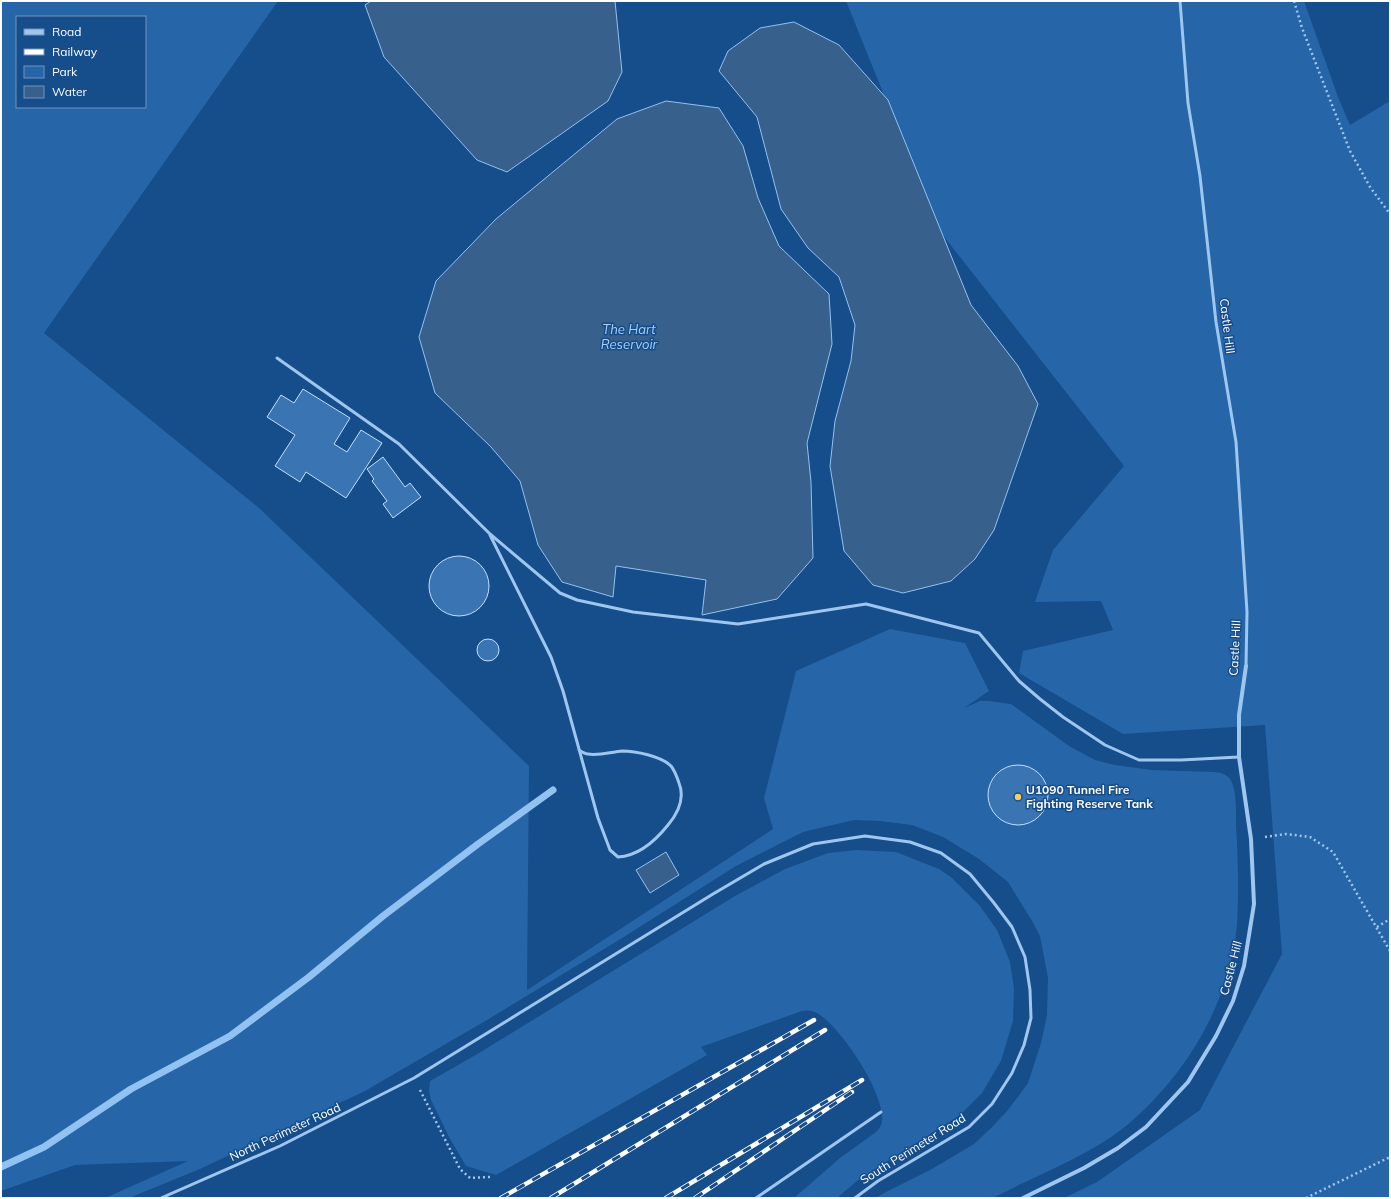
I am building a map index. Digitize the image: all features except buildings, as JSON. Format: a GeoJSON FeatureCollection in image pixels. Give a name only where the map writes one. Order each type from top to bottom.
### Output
{"type":"FeatureCollection","features":[{"type":"Feature","properties":{"kind":"street","name":"Castle Hill"},"geometry":{"type":"LineString","coordinates":[[1023,1198],[1084,1168],[1118,1148],[1146,1127],[1188,1082],[1216,1036],[1233,1001],[1244,966],[1254,904],[1250,839],[1239,757],[1239,715],[1246,666]]}},
{"type":"Feature","properties":{"kind":"lane","name":"Castle Hill"},"geometry":{"type":"LineString","coordinates":[[1180,1],[1188,103],[1200,176],[1216,322],[1236,442],[1247,612],[1246,666]]}},
{"type":"Feature","properties":{"kind":"lane"},"geometry":{"type":"LineString","coordinates":[[277,358],[400,444],[490,534],[560,592],[577,600],[633,612],[738,624],[866,604],[979,632],[1019,681],[1040,700],[1063,718],[1105,746],[1139,760],[1181,760],[1239,757]]}},
{"type":"Feature","properties":{"kind":"lane"},"geometry":{"type":"LineString","coordinates":[[490,534],[551,658],[563,691],[579,750],[598,818],[610,850],[618,857],[625,857],[635,853],[658,837],[672,820],[681,802],[682,789],[671,767],[661,759],[641,754],[623,751],[588,754],[579,750]]}},
{"type":"Feature","properties":{"kind":"lane","name":"South Perimeter Road"},"geometry":{"type":"LineString","coordinates":[[414,1078],[764,864],[813,844],[865,836],[910,842],[941,853],[970,874],[994,902],[1012,927],[1025,957],[1030,990],[1031,1018],[1024,1045],[1012,1073],[992,1104],[969,1127],[878,1181],[855,1198]]}},
{"type":"Feature","properties":{"kind":"lane","name":"North Perimeter Road"},"geometry":{"type":"LineString","coordinates":[[161,1198],[280,1146],[414,1078]]}},
{"type":"Feature","properties":{"kind":"lane"},"geometry":{"type":"LineString","coordinates":[[756,1198],[881,1112]]}},
{"type":"Feature","properties":{"kind":"path"},"geometry":{"type":"LineString","coordinates":[[1294,1],[1302,28],[1350,152],[1370,187],[1390,214]]}},
{"type":"Feature","properties":{"kind":"path"},"geometry":{"type":"LineString","coordinates":[[1250,839],[1286,834],[1310,837],[1333,852],[1390,951]]}},
{"type":"Feature","properties":{"kind":"path"},"geometry":{"type":"LineString","coordinates":[[1377,927],[1390,919]]}},
{"type":"Feature","properties":{"kind":"path"},"geometry":{"type":"LineString","coordinates":[[414,1078],[460,1169],[470,1178],[490,1177]]}},
{"type":"Feature","properties":{"kind":"path"},"geometry":{"type":"LineString","coordinates":[[1306,1198],[1390,1158]]}},
{"type":"Feature","properties":{"kind":"green space"},"geometry":{"type":"Polygon","coordinates":[[[1,1],[278,1],[44,333],[259,508],[529,766],[527,990],[773,829],[764,798],[796,671],[890,629],[965,643],[989,691],[964,708],[980,701],[1011,704],[1069,746],[1095,760],[1115,765],[1152,770],[1221,773],[1230,779],[1234,789],[1238,875],[1237,925],[1233,954],[1225,982],[1214,1010],[1201,1036],[1167,1085],[1126,1126],[1102,1143],[1075,1158],[994,1197],[876,1198],[930,1170],[974,1144],[1008,1110],[1028,1083],[1041,1043],[1047,1015],[1048,978],[1040,936],[1008,882],[979,859],[943,837],[912,825],[880,821],[854,820],[803,832],[736,866],[619,940],[487,1020],[365,1091],[200,1169],[129,1198],[105,1198],[188,1161],[75,1165],[1,1191],[1,1]]]}},
{"type":"Feature","properties":{"kind":"green space"},"geometry":{"type":"Polygon","coordinates":[[[846,1],[1304,1],[1338,97],[1350,125],[1390,101],[1390,1198],[1064,1198],[1097,1182],[1200,1110],[1282,954],[1265,725],[1123,734],[1019,673],[1023,651],[1113,630],[1101,601],[1035,602],[1053,550],[1124,466],[938,229],[846,1]]]}},
{"type":"Feature","properties":{"kind":"green space"},"geometry":{"type":"Polygon","coordinates":[[[856,850],[896,852],[939,869],[952,878],[980,906],[997,930],[1010,962],[1014,988],[1013,1021],[1001,1061],[982,1093],[960,1115],[857,1181],[837,1198],[794,1198],[840,1158],[876,1132],[882,1122],[881,1110],[877,1095],[860,1062],[849,1046],[827,1020],[817,1013],[806,1010],[701,1047],[707,1055],[496,1175],[466,1166],[449,1137],[431,1100],[429,1091],[430,1081],[479,1053],[735,896],[785,869],[828,853],[856,850]]]}},
{"type":"Feature","properties":{"kind":"water"},"geometry":{"type":"Polygon","coordinates":[[[371,1],[615,1],[622,72],[608,101],[507,172],[477,160],[384,57],[365,5],[371,1]]]}},
{"type":"Feature","properties":{"kind":"water"},"geometry":{"type":"Polygon","coordinates":[[[794,22],[839,45],[888,100],[971,305],[1018,366],[1038,404],[994,530],[975,559],[951,581],[903,593],[873,585],[844,551],[830,466],[835,421],[851,361],[855,325],[839,277],[808,248],[781,209],[757,117],[719,71],[728,51],[760,28],[794,22]]]}},
{"type":"Feature","properties":{"kind":"water","name":"The Hart Reservoir"},"geometry":{"type":"Polygon","coordinates":[[[666,101],[719,108],[743,146],[758,198],[779,246],[829,294],[832,344],[807,443],[811,482],[813,558],[777,599],[702,615],[706,580],[616,566],[613,597],[562,582],[538,545],[520,481],[491,447],[435,393],[419,337],[436,281],[496,219],[617,119],[666,101]]]}},
{"type":"Feature","properties":{"kind":"water"},"geometry":{"type":"Polygon","coordinates":[[[666,852],[679,875],[650,893],[636,870],[666,852]]]}},
{"type":"Feature","properties":{"kind":"waterway"},"geometry":{"type":"LineString","coordinates":[[1,1167],[44,1147],[131,1089],[230,1036],[309,977],[383,916],[478,844],[553,790]]}},
{"type":"Feature","properties":{"kind":"railway"},"geometry":{"type":"LineString","coordinates":[[501,1198],[814,1020]]}},
{"type":"Feature","properties":{"kind":"railway"},"geometry":{"type":"LineString","coordinates":[[551,1198],[825,1030]]}},
{"type":"Feature","properties":{"kind":"railway"},"geometry":{"type":"LineString","coordinates":[[666,1198],[862,1080]]}},
{"type":"Feature","properties":{"kind":"railway"},"geometry":{"type":"LineString","coordinates":[[695,1198],[852,1092]]}},
{"type":"Feature","properties":{"kind":"place","name":"U1090 Tunnel Fire Fighting Reserve Tank"},"geometry":{"type":"Point","coordinates":[1018,797]}}]}
